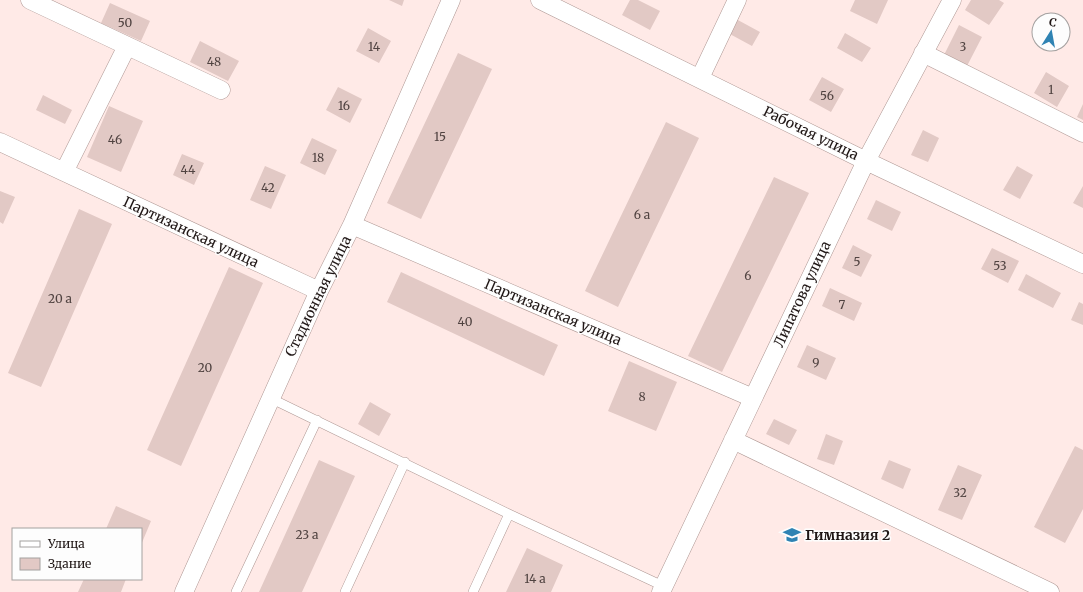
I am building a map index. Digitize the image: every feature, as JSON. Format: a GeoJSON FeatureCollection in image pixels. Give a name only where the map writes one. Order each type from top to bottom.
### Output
{"type":"FeatureCollection","features":[{"type":"Feature","properties":{"kind":"street"},"geometry":{"type":"LineString","coordinates":[[30,0],[221,90]]}},
{"type":"Feature","properties":{"kind":"street","name":"Стадионная улица"},"geometry":{"type":"LineString","coordinates":[[184,592],[270,398],[319,291],[352,225],[451,0]]}},
{"type":"Feature","properties":{"kind":"street","name":"Рабочая улица"},"geometry":{"type":"LineString","coordinates":[[540,0],[866,161],[1083,264]]}},
{"type":"Feature","properties":{"kind":"street"},"geometry":{"type":"LineString","coordinates":[[700,78],[737,0]]}},
{"type":"Feature","properties":{"kind":"street","name":"Липатова улица"},"geometry":{"type":"LineString","coordinates":[[662,589],[866,161],[952,0]]}},
{"type":"Feature","properties":{"kind":"street"},"geometry":{"type":"LineString","coordinates":[[64,172],[128,46]]}},
{"type":"Feature","properties":{"kind":"street"},"geometry":{"type":"LineString","coordinates":[[923,53],[1083,133]]}},
{"type":"Feature","properties":{"kind":"street","name":"Партизанская улица"},"geometry":{"type":"LineString","coordinates":[[0,142],[319,291]]}},
{"type":"Feature","properties":{"kind":"street","name":"Партизанская улица"},"geometry":{"type":"LineString","coordinates":[[352,225],[753,398]]}},
{"type":"Feature","properties":{"kind":"street"},"geometry":{"type":"LineString","coordinates":[[733,440],[1050,592]]}},
{"type":"Feature","properties":{"kind":"lane"},"geometry":{"type":"LineString","coordinates":[[270,398],[405,462],[662,589]]}},
{"type":"Feature","properties":{"kind":"lane"},"geometry":{"type":"LineString","coordinates":[[236,592],[317,420]]}},
{"type":"Feature","properties":{"kind":"lane"},"geometry":{"type":"LineString","coordinates":[[346,592],[405,462]]}},
{"type":"Feature","properties":{"kind":"lane"},"geometry":{"type":"LineString","coordinates":[[473,592],[509,514]]}},
{"type":"Feature","properties":{"kind":"building"},"geometry":{"type":"Polygon","coordinates":[[[389,0],[404,0],[402,6],[389,0]]]}},
{"type":"Feature","properties":{"kind":"building"},"geometry":{"type":"Polygon","coordinates":[[[630,0],[638,0],[660,11],[650,30],[622,15],[630,0]]]}},
{"type":"Feature","properties":{"kind":"building"},"geometry":{"type":"Polygon","coordinates":[[[855,0],[888,0],[877,24],[850,11],[855,0]]]}},
{"type":"Feature","properties":{"kind":"building"},"geometry":{"type":"Polygon","coordinates":[[[971,0],[999,0],[1004,3],[989,25],[965,10],[971,0]]]}},
{"type":"Feature","properties":{"kind":"building"},"geometry":{"type":"Polygon","coordinates":[[[110,3],[150,21],[141,41],[101,23],[110,3]]]}},
{"type":"Feature","properties":{"kind":"building"},"geometry":{"type":"Polygon","coordinates":[[[736,19],[760,32],[752,46],[728,33],[736,19]]]}},
{"type":"Feature","properties":{"kind":"building"},"geometry":{"type":"Polygon","coordinates":[[[959,25],[982,37],[967,66],[944,55],[959,25]]]}},
{"type":"Feature","properties":{"kind":"building"},"geometry":{"type":"Polygon","coordinates":[[[368,28],[391,41],[379,63],[356,51],[368,28]]]}},
{"type":"Feature","properties":{"kind":"building"},"geometry":{"type":"Polygon","coordinates":[[[845,33],[871,48],[862,62],[837,48],[845,33]]]}},
{"type":"Feature","properties":{"kind":"building"},"geometry":{"type":"Polygon","coordinates":[[[200,41],[239,61],[228,81],[190,62],[200,41]]]}},
{"type":"Feature","properties":{"kind":"building"},"geometry":{"type":"Polygon","coordinates":[[[458,53],[492,69],[421,219],[387,203],[458,53]]]}},
{"type":"Feature","properties":{"kind":"building"},"geometry":{"type":"Polygon","coordinates":[[[1046,72],[1069,86],[1057,107],[1034,93],[1046,72]]]}},
{"type":"Feature","properties":{"kind":"building"},"geometry":{"type":"Polygon","coordinates":[[[822,77],[844,89],[831,112],[809,100],[822,77]]]}},
{"type":"Feature","properties":{"kind":"building"},"geometry":{"type":"Polygon","coordinates":[[[338,87],[362,99],[350,123],[326,110],[338,87]]]}},
{"type":"Feature","properties":{"kind":"building"},"geometry":{"type":"Polygon","coordinates":[[[43,95],[72,110],[65,124],[36,110],[43,95]]]}},
{"type":"Feature","properties":{"kind":"building"},"geometry":{"type":"Polygon","coordinates":[[[1083,104],[1083,120],[1077,117],[1083,104]]]}},
{"type":"Feature","properties":{"kind":"building"},"geometry":{"type":"Polygon","coordinates":[[[109,106],[143,121],[121,172],[87,157],[109,106]]]}},
{"type":"Feature","properties":{"kind":"building"},"geometry":{"type":"Polygon","coordinates":[[[666,122],[699,138],[618,307],[585,291],[666,122]]]}},
{"type":"Feature","properties":{"kind":"building"},"geometry":{"type":"Polygon","coordinates":[[[923,130],[939,138],[928,162],[911,155],[923,130]]]}},
{"type":"Feature","properties":{"kind":"building"},"geometry":{"type":"Polygon","coordinates":[[[312,138],[337,150],[325,175],[300,163],[312,138]]]}},
{"type":"Feature","properties":{"kind":"building"},"geometry":{"type":"Polygon","coordinates":[[[182,154],[204,163],[194,185],[173,175],[182,154]]]}},
{"type":"Feature","properties":{"kind":"building"},"geometry":{"type":"Polygon","coordinates":[[[265,166],[286,175],[271,209],[250,200],[265,166]]]}},
{"type":"Feature","properties":{"kind":"building"},"geometry":{"type":"Polygon","coordinates":[[[1017,166],[1033,175],[1020,199],[1003,190],[1017,166]]]}},
{"type":"Feature","properties":{"kind":"building"},"geometry":{"type":"Polygon","coordinates":[[[774,177],[809,193],[722,372],[688,356],[774,177]]]}},
{"type":"Feature","properties":{"kind":"building"},"geometry":{"type":"Polygon","coordinates":[[[1083,186],[1083,208],[1073,203],[1083,186]]]}},
{"type":"Feature","properties":{"kind":"building"},"geometry":{"type":"Polygon","coordinates":[[[0,191],[15,197],[3,224],[0,222],[0,191]]]}},
{"type":"Feature","properties":{"kind":"building"},"geometry":{"type":"Polygon","coordinates":[[[876,200],[901,212],[892,231],[867,219],[876,200]]]}},
{"type":"Feature","properties":{"kind":"building"},"geometry":{"type":"Polygon","coordinates":[[[79,209],[112,224],[41,387],[8,373],[79,209]]]}},
{"type":"Feature","properties":{"kind":"building"},"geometry":{"type":"Polygon","coordinates":[[[853,245],[872,255],[861,277],[842,268],[853,245]]]}},
{"type":"Feature","properties":{"kind":"building"},"geometry":{"type":"Polygon","coordinates":[[[992,248],[1019,261],[1008,283],[981,269],[992,248]]]}},
{"type":"Feature","properties":{"kind":"building"},"geometry":{"type":"Polygon","coordinates":[[[229,267],[263,283],[181,466],[147,450],[229,267]]]}},
{"type":"Feature","properties":{"kind":"building"},"geometry":{"type":"Polygon","coordinates":[[[401,272],[558,345],[544,376],[387,302],[401,272]]]}},
{"type":"Feature","properties":{"kind":"building"},"geometry":{"type":"Polygon","coordinates":[[[1026,274],[1061,293],[1053,308],[1018,290],[1026,274]]]}},
{"type":"Feature","properties":{"kind":"building"},"geometry":{"type":"Polygon","coordinates":[[[830,288],[862,303],[854,321],[822,306],[830,288]]]}},
{"type":"Feature","properties":{"kind":"building"},"geometry":{"type":"Polygon","coordinates":[[[1079,302],[1083,304],[1083,325],[1071,320],[1079,302]]]}},
{"type":"Feature","properties":{"kind":"building"},"geometry":{"type":"Polygon","coordinates":[[[807,345],[836,358],[826,380],[797,367],[807,345]]]}},
{"type":"Feature","properties":{"kind":"building"},"geometry":{"type":"Polygon","coordinates":[[[629,361],[677,382],[656,431],[608,411],[629,361]]]}},
{"type":"Feature","properties":{"kind":"building"},"geometry":{"type":"Polygon","coordinates":[[[370,402],[391,414],[379,436],[358,424],[370,402]]]}},
{"type":"Feature","properties":{"kind":"building"},"geometry":{"type":"Polygon","coordinates":[[[774,419],[797,430],[789,445],[766,434],[774,419]]]}},
{"type":"Feature","properties":{"kind":"building"},"geometry":{"type":"Polygon","coordinates":[[[826,434],[843,441],[834,465],[817,459],[826,434]]]}},
{"type":"Feature","properties":{"kind":"building"},"geometry":{"type":"Polygon","coordinates":[[[1075,446],[1083,450],[1083,509],[1065,543],[1034,527],[1075,446]]]}},
{"type":"Feature","properties":{"kind":"building"},"geometry":{"type":"Polygon","coordinates":[[[319,460],[355,476],[302,592],[259,592],[319,460]]]}},
{"type":"Feature","properties":{"kind":"building"},"geometry":{"type":"Polygon","coordinates":[[[889,460],[911,469],[903,489],[881,479],[889,460]]]}},
{"type":"Feature","properties":{"kind":"building"},"geometry":{"type":"Polygon","coordinates":[[[958,465],[982,475],[962,520],[938,510],[958,465]]]}},
{"type":"Feature","properties":{"kind":"building"},"geometry":{"type":"Polygon","coordinates":[[[116,506],[151,521],[142,543],[142,528],[106,528],[116,506]]]}},
{"type":"Feature","properties":{"kind":"building"},"geometry":{"type":"Polygon","coordinates":[[[527,548],[563,565],[551,592],[506,592],[527,548]]]}},
{"type":"Feature","properties":{"kind":"building"},"geometry":{"type":"Polygon","coordinates":[[[84,580],[126,580],[121,592],[78,592],[84,580]]]}},
{"type":"Feature","properties":{"kind":"place","name":"Гимназия 2"},"geometry":{"type":"Point","coordinates":[792,535]}}]}
